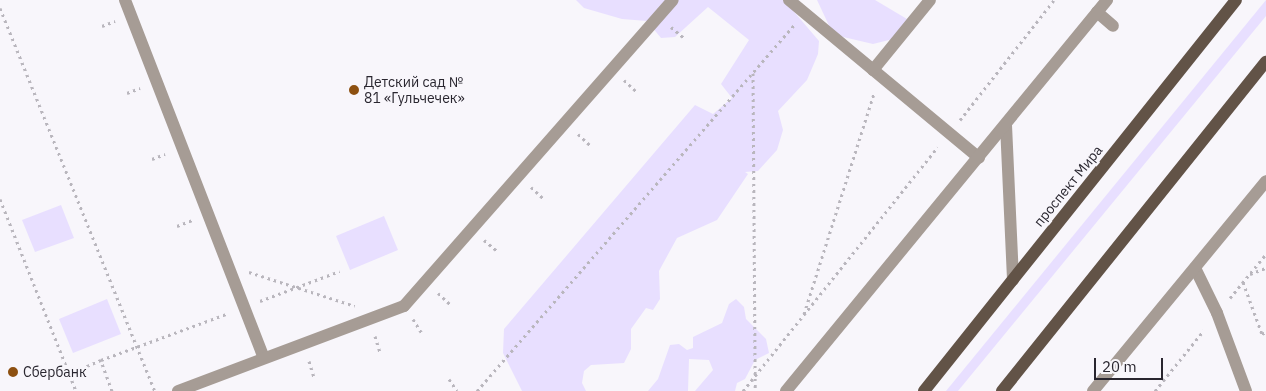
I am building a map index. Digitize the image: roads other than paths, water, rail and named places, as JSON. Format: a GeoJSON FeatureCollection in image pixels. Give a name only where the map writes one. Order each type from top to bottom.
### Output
{"type":"FeatureCollection","features":[{"type":"Feature","properties":{"kind":"main road","name":"проспект Мира"},"geometry":{"type":"LineString","coordinates":[[924,391],[1236,0]]}},
{"type":"Feature","properties":{"kind":"main road"},"geometry":{"type":"LineString","coordinates":[[1002,391],[1266,62]]}},
{"type":"Feature","properties":{"kind":"street"},"geometry":{"type":"LineString","coordinates":[[125,0],[264,358]]}},
{"type":"Feature","properties":{"kind":"street"},"geometry":{"type":"LineString","coordinates":[[178,391],[404,306],[673,0]]}},
{"type":"Feature","properties":{"kind":"street"},"geometry":{"type":"LineString","coordinates":[[789,0],[980,158]]}},
{"type":"Feature","properties":{"kind":"street"},"geometry":{"type":"LineString","coordinates":[[873,70],[930,0]]}},
{"type":"Feature","properties":{"kind":"street"},"geometry":{"type":"LineString","coordinates":[[786,391],[980,158],[1108,0]]}},
{"type":"Feature","properties":{"kind":"street"},"geometry":{"type":"LineString","coordinates":[[1097,12],[1112,26]]}},
{"type":"Feature","properties":{"kind":"street"},"geometry":{"type":"LineString","coordinates":[[1006,125],[1013,280]]}},
{"type":"Feature","properties":{"kind":"street"},"geometry":{"type":"LineString","coordinates":[[1093,391],[1266,181]]}},
{"type":"Feature","properties":{"kind":"street"},"geometry":{"type":"LineString","coordinates":[[1195,268],[1217,313],[1246,391]]}},
{"type":"Feature","properties":{"kind":"place","name":"Детский сад № 81 «Гульчечек»"},"geometry":{"type":"Point","coordinates":[354,90]}},
{"type":"Feature","properties":{"kind":"place","name":"Сбербанк"},"geometry":{"type":"Point","coordinates":[13,372]}}]}
